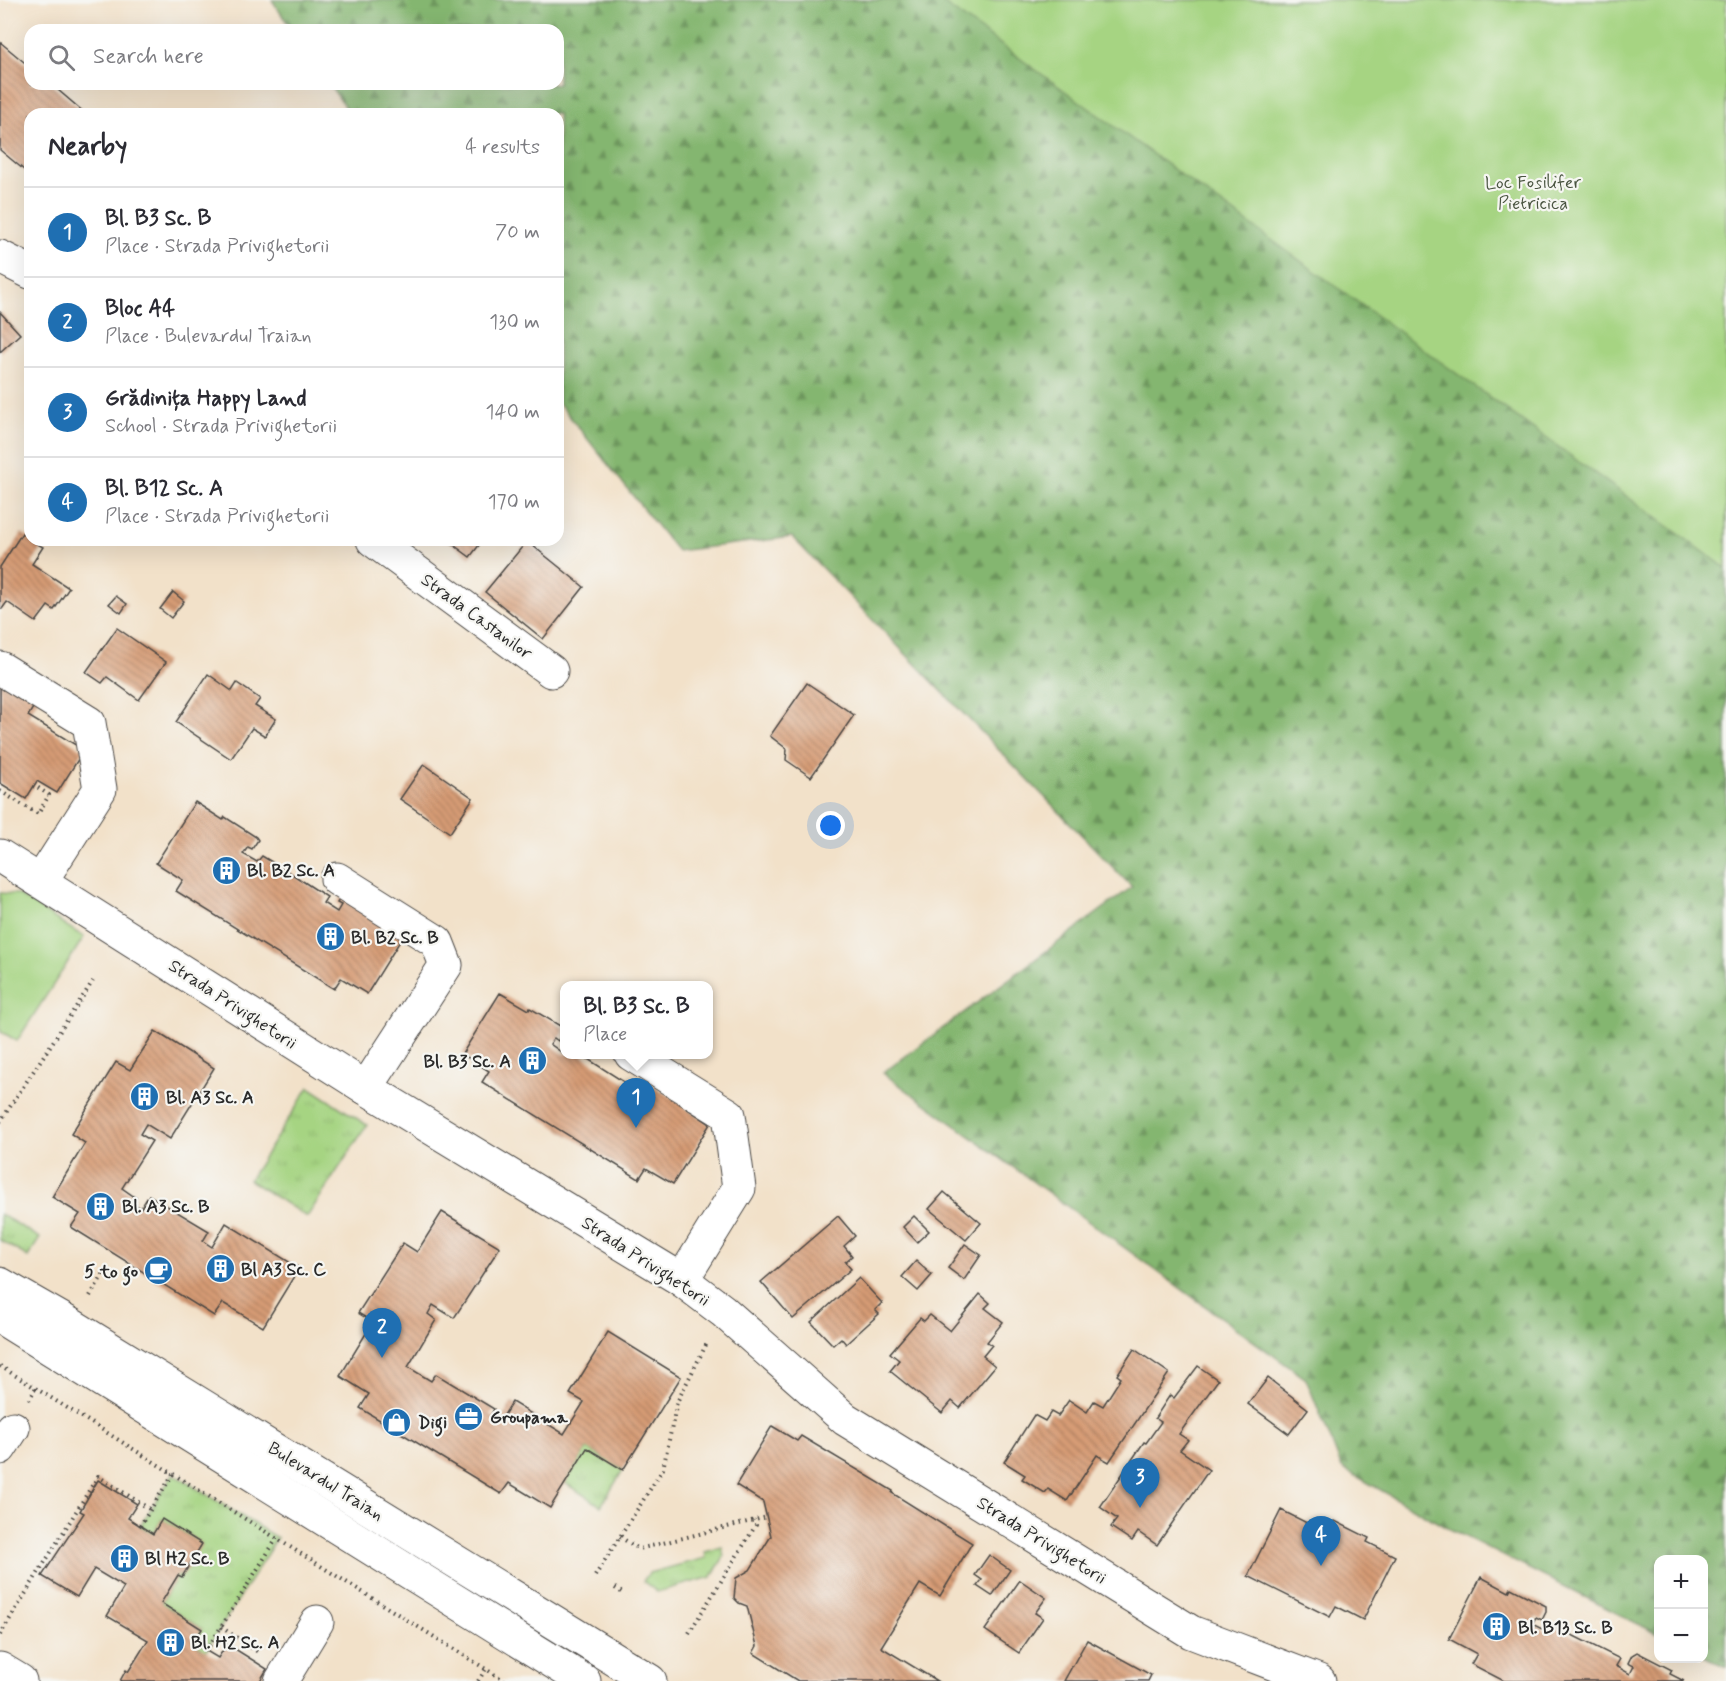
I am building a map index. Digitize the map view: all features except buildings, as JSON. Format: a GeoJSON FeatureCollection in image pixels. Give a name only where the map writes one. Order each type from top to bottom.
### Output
{"type":"FeatureCollection","features":[{"type":"Feature","properties":{"kind":"street"},"geometry":{"type":"LineString","coordinates":[[0,257],[24,269]]}},
{"type":"Feature","properties":{"kind":"street","name":"Strada Castanilor"},"geometry":{"type":"LineString","coordinates":[[382,546],[551,671]]}},
{"type":"Feature","properties":{"kind":"street"},"geometry":{"type":"LineString","coordinates":[[0,668],[89,723],[100,789],[41,881]]}},
{"type":"Feature","properties":{"kind":"street","name":"Strada Privighetorii"},"geometry":{"type":"LineString","coordinates":[[0,856],[366,1088],[682,1280],[723,1311],[845,1419],[1191,1632],[1319,1681]]}},
{"type":"Feature","properties":{"kind":"street"},"geometry":{"type":"LineString","coordinates":[[337,879],[437,942],[446,965],[366,1088]]}},
{"type":"Feature","properties":{"kind":"street"},"geometry":{"type":"LineString","coordinates":[[639,1059],[729,1115],[738,1188],[682,1280]]}},
{"type":"Feature","properties":{"kind":"street","name":"Bulevardul Traian"},"geometry":{"type":"LineString","coordinates":[[0,1284],[68,1323],[650,1681]]}},
{"type":"Feature","properties":{"kind":"street","name":"Bulevardul Traian"},"geometry":{"type":"LineString","coordinates":[[0,1317],[584,1681]]}},
{"type":"Feature","properties":{"kind":"street"},"geometry":{"type":"LineString","coordinates":[[284,1676],[317,1622]]}},
{"type":"Feature","properties":{"kind":"street"},"geometry":{"type":"LineString","coordinates":[[0,1669],[20,1681]]}},
{"type":"Feature","properties":{"kind":"path"},"geometry":{"type":"LineString","coordinates":[[0,791],[38,814],[49,795],[34,785]]}},
{"type":"Feature","properties":{"kind":"path"},"geometry":{"type":"LineString","coordinates":[[0,1122],[93,981]]}},
{"type":"Feature","properties":{"kind":"path"},"geometry":{"type":"LineString","coordinates":[[90,1296],[106,1270]]}},
{"type":"Feature","properties":{"kind":"path"},"geometry":{"type":"LineString","coordinates":[[596,1576],[663,1469],[677,1402],[723,1311]]}},
{"type":"Feature","properties":{"kind":"path"},"geometry":{"type":"LineString","coordinates":[[0,1366],[505,1681]]}},
{"type":"Feature","properties":{"kind":"path"},"geometry":{"type":"LineString","coordinates":[[140,1526],[173,1473]]}},
{"type":"Feature","properties":{"kind":"path"},"geometry":{"type":"LineString","coordinates":[[0,1636],[98,1476],[151,1510]]}},
{"type":"Feature","properties":{"kind":"path"},"geometry":{"type":"LineString","coordinates":[[620,1537],[639,1549],[767,1517]]}},
{"type":"Feature","properties":{"kind":"path"},"geometry":{"type":"LineString","coordinates":[[689,1633],[756,1525],[754,1520]]}},
{"type":"Feature","properties":{"kind":"path"},"geometry":{"type":"LineString","coordinates":[[206,1651],[277,1538]]}},
{"type":"Feature","properties":{"kind":"path"},"geometry":{"type":"LineString","coordinates":[[615,1588],[624,1594]]}},
{"type":"Feature","properties":{"kind":"path"},"geometry":{"type":"LineString","coordinates":[[221,1628],[284,1676]]}},
{"type":"Feature","properties":{"kind":"path"},"geometry":{"type":"LineString","coordinates":[[478,1681],[486,1670]]}},
{"type":"Feature","properties":{"kind":"green space"},"geometry":{"type":"Polygon","coordinates":[[[272,0],[1726,0],[1726,1667],[1708,1658],[1708,1555],[1654,1555],[1654,1632],[1442,1525],[1342,1468],[1306,1379],[883,1073],[1132,887],[792,537],[677,551],[564,410],[564,108],[346,108],[333,90],[564,90],[564,24],[288,24],[272,0]]]}},
{"type":"Feature","properties":{"kind":"green space","name":"Loc Fosilifer Pietricica"},"geometry":{"type":"Polygon","coordinates":[[[939,0],[1726,0],[1726,568],[939,0]]]}},
{"type":"Feature","properties":{"kind":"green space"},"geometry":{"type":"Polygon","coordinates":[[[0,893],[17,894],[84,937],[17,1041],[0,1031],[0,893]]]}},
{"type":"Feature","properties":{"kind":"green space"},"geometry":{"type":"Polygon","coordinates":[[[309,1087],[367,1125],[307,1217],[249,1180],[309,1087]]]}},
{"type":"Feature","properties":{"kind":"green space"},"geometry":{"type":"Polygon","coordinates":[[[0,1214],[40,1238],[28,1257],[0,1240],[0,1214]]]}},
{"type":"Feature","properties":{"kind":"green space"},"geometry":{"type":"Polygon","coordinates":[[[587,1448],[623,1470],[601,1506],[565,1483],[587,1448]]]}},
{"type":"Feature","properties":{"kind":"green space"},"geometry":{"type":"Polygon","coordinates":[[[173,1474],[277,1538],[206,1651],[193,1643],[202,1629],[161,1603],[178,1575],[182,1576],[202,1544],[162,1519],[153,1534],[140,1526],[173,1474]]]}},
{"type":"Feature","properties":{"kind":"green space"},"geometry":{"type":"Polygon","coordinates":[[[722,1547],[724,1557],[711,1577],[657,1592],[643,1581],[649,1573],[706,1558],[705,1552],[722,1547]]]}},
{"type":"Feature","properties":{"kind":"place","name":"Bl. B2 Sc. A"},"geometry":{"type":"Point","coordinates":[226,870]}},
{"type":"Feature","properties":{"kind":"place","name":"Bl. B2 Sc. B"},"geometry":{"type":"Point","coordinates":[330,937]}},
{"type":"Feature","properties":{"kind":"place","name":"Bl. B3 Sc. A"},"geometry":{"type":"Point","coordinates":[532,1061]}},
{"type":"Feature","properties":{"kind":"place","name":"Bl. A3 Sc. A"},"geometry":{"type":"Point","coordinates":[145,1097]}},
{"type":"Feature","properties":{"kind":"place","name":"Bl. B3 Sc. B"},"geometry":{"type":"Point","coordinates":[636,1128]}},
{"type":"Feature","properties":{"kind":"place","name":"Bl. A3 Sc. B"},"geometry":{"type":"Point","coordinates":[101,1206]}},
{"type":"Feature","properties":{"kind":"place","name":"Bl A3 Sc. C"},"geometry":{"type":"Point","coordinates":[220,1269]}},
{"type":"Feature","properties":{"kind":"place","name":"5 to go"},"geometry":{"type":"Point","coordinates":[159,1271]}},
{"type":"Feature","properties":{"kind":"place","name":"Bloc A4"},"geometry":{"type":"Point","coordinates":[382,1358]}},
{"type":"Feature","properties":{"kind":"place","name":"Groupama"},"geometry":{"type":"Point","coordinates":[469,1417]}},
{"type":"Feature","properties":{"kind":"place","name":"Digi"},"geometry":{"type":"Point","coordinates":[397,1422]}},
{"type":"Feature","properties":{"kind":"place","name":"Grădinița Happy Land"},"geometry":{"type":"Point","coordinates":[1140,1508]}},
{"type":"Feature","properties":{"kind":"place","name":"Bl H2 Sc. B"},"geometry":{"type":"Point","coordinates":[124,1558]}},
{"type":"Feature","properties":{"kind":"place","name":"Bl. B12 Sc. A"},"geometry":{"type":"Point","coordinates":[1321,1566]}},
{"type":"Feature","properties":{"kind":"place","name":"Bl. B13 Sc. B"},"geometry":{"type":"Point","coordinates":[1497,1627]}},
{"type":"Feature","properties":{"kind":"place","name":"Bl. H2 Sc. A"},"geometry":{"type":"Point","coordinates":[170,1642]}}]}
